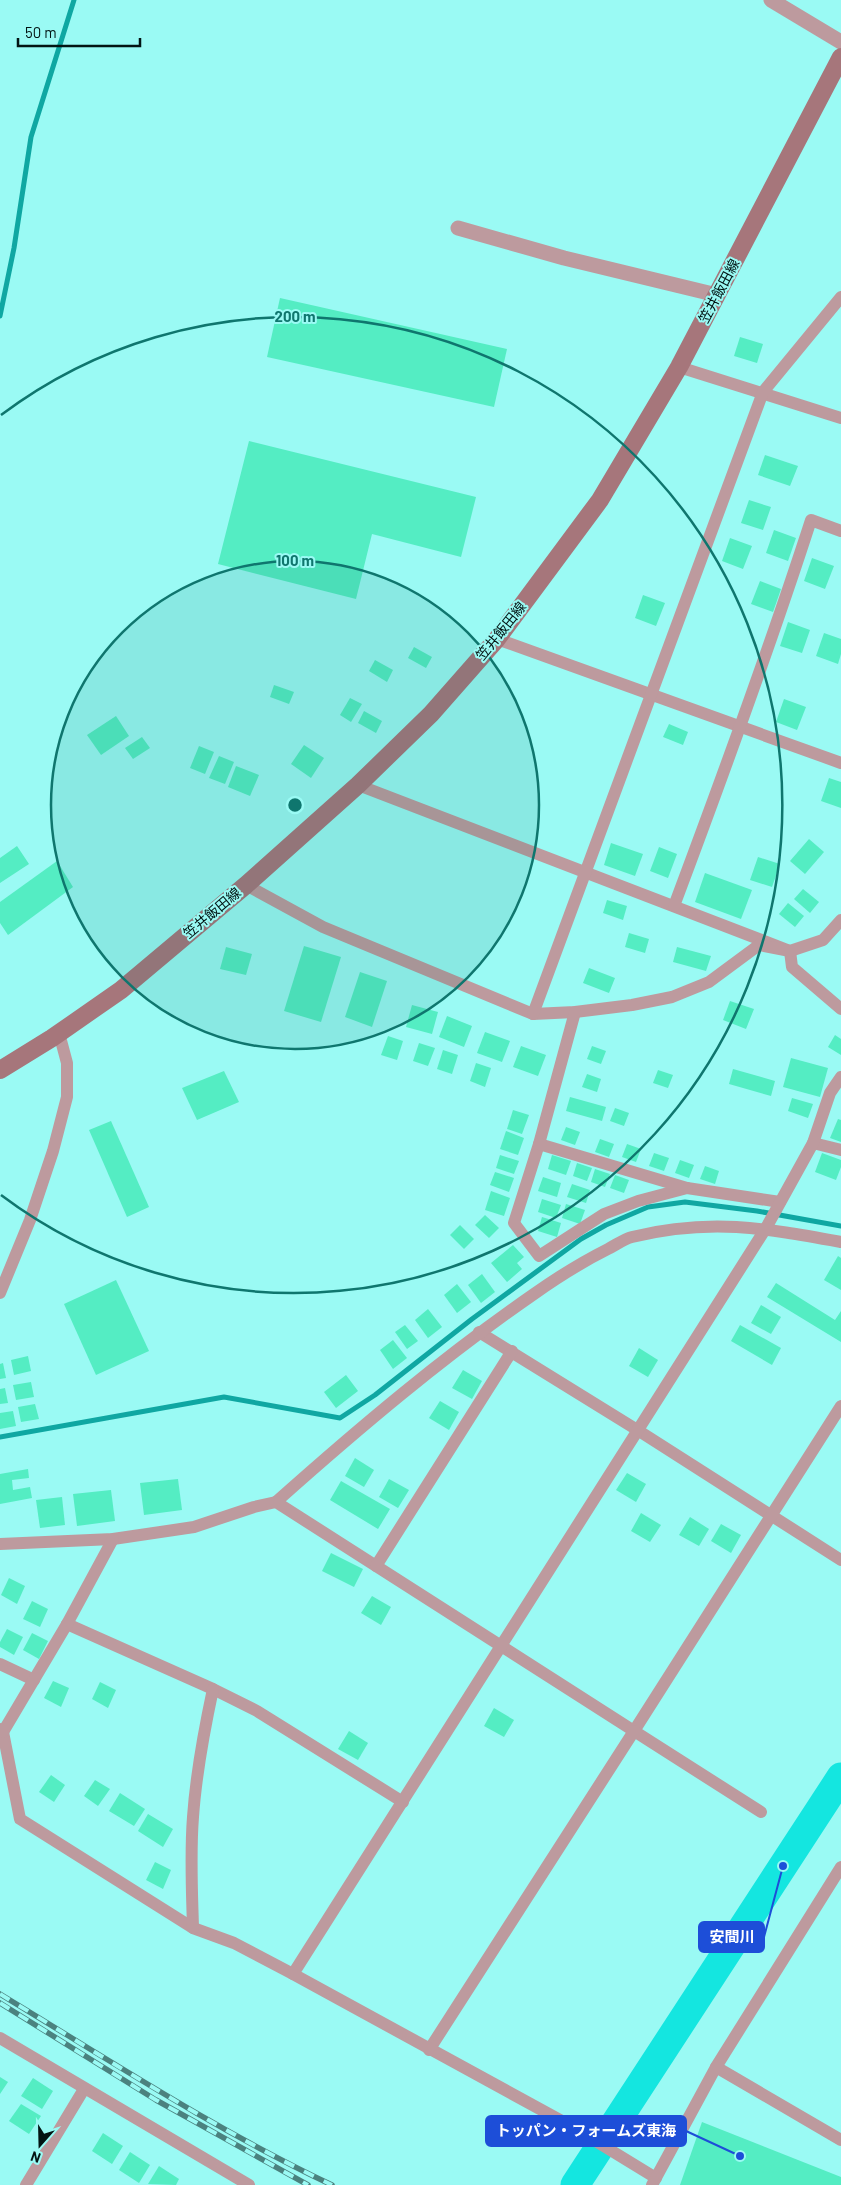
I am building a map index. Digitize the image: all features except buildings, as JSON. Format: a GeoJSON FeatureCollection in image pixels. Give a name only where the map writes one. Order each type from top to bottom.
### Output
{"type":"FeatureCollection","features":[{"type":"Feature","properties":{"kind":"main road","name":"笠井飯田線"},"geometry":{"type":"LineString","coordinates":[[0,1070],[59,1033],[121,990],[246,885],[358,785],[431,714],[497,639],[600,500],[679,367],[841,57]]}},
{"type":"Feature","properties":{"kind":"street"},"geometry":{"type":"LineString","coordinates":[[771,0],[841,42]]}},
{"type":"Feature","properties":{"kind":"street"},"geometry":{"type":"LineString","coordinates":[[458,228],[564,258],[717,295]]}},
{"type":"Feature","properties":{"kind":"street"},"geometry":{"type":"LineString","coordinates":[[533,1014],[763,392],[841,297]]}},
{"type":"Feature","properties":{"kind":"street"},"geometry":{"type":"LineString","coordinates":[[679,367],[841,418]]}},
{"type":"Feature","properties":{"kind":"street"},"geometry":{"type":"LineString","coordinates":[[674,906],[742,726],[811,520],[841,531]]}},
{"type":"Feature","properties":{"kind":"street"},"geometry":{"type":"LineString","coordinates":[[497,639],[652,693],[841,763]]}},
{"type":"Feature","properties":{"kind":"street"},"geometry":{"type":"LineString","coordinates":[[358,785],[790,951]]}},
{"type":"Feature","properties":{"kind":"street"},"geometry":{"type":"LineString","coordinates":[[246,885],[323,927],[533,1014],[575,1012],[672,998],[709,982],[759,945],[790,951],[823,940],[841,920]]}},
{"type":"Feature","properties":{"kind":"street"},"geometry":{"type":"LineString","coordinates":[[790,951],[792,967],[841,1009]]}},
{"type":"Feature","properties":{"kind":"street"},"geometry":{"type":"LineString","coordinates":[[575,1012],[540,1144],[514,1223],[539,1256],[604,1214],[638,1201],[687,1188]]}},
{"type":"Feature","properties":{"kind":"street"},"geometry":{"type":"LineString","coordinates":[[0,1293],[30,1220],[53,1151],[67,1097],[67,1063],[59,1033]]}},
{"type":"Feature","properties":{"kind":"street"},"geometry":{"type":"LineString","coordinates":[[293,1974],[639,1431],[767,1226],[814,1143],[830,1093],[841,1077]]}},
{"type":"Feature","properties":{"kind":"street"},"geometry":{"type":"LineString","coordinates":[[814,1143],[841,1150]]}},
{"type":"Feature","properties":{"kind":"street"},"geometry":{"type":"LineString","coordinates":[[540,1144],[687,1188],[779,1203]]}},
{"type":"Feature","properties":{"kind":"street"},"geometry":{"type":"LineString","coordinates":[[0,1544],[112,1539],[194,1527],[254,1507],[276,1502],[404,1391],[479,1332],[573,1267],[630,1238],[674,1229],[709,1225],[767,1226],[841,1242]]}},
{"type":"Feature","properties":{"kind":"street"},"geometry":{"type":"LineString","coordinates":[[479,1332],[512,1351],[841,1560]]}},
{"type":"Feature","properties":{"kind":"street"},"geometry":{"type":"LineString","coordinates":[[376,1566],[512,1351]]}},
{"type":"Feature","properties":{"kind":"street"},"geometry":{"type":"LineString","coordinates":[[429,2050],[841,1406]]}},
{"type":"Feature","properties":{"kind":"street"},"geometry":{"type":"LineString","coordinates":[[276,1502],[761,1812]]}},
{"type":"Feature","properties":{"kind":"street"},"geometry":{"type":"LineString","coordinates":[[112,1539],[67,1624],[34,1680],[1,1730],[20,1819],[193,1928],[234,1943],[571,2126],[629,2162],[654,2182],[716,2067],[841,1867]]}},
{"type":"Feature","properties":{"kind":"street"},"geometry":{"type":"LineString","coordinates":[[67,1624],[213,1689],[257,1711],[403,1802]]}},
{"type":"Feature","properties":{"kind":"street"},"geometry":{"type":"LineString","coordinates":[[0,1664],[34,1680]]}},
{"type":"Feature","properties":{"kind":"street"},"geometry":{"type":"LineString","coordinates":[[193,1928],[191,1866],[193,1816],[201,1748],[213,1689]]}},
{"type":"Feature","properties":{"kind":"street"},"geometry":{"type":"LineString","coordinates":[[0,2038],[248,2185]]}},
{"type":"Feature","properties":{"kind":"street"},"geometry":{"type":"LineString","coordinates":[[716,2067],[841,2140]]}},
{"type":"Feature","properties":{"kind":"street"},"geometry":{"type":"LineString","coordinates":[[26,2185],[84,2088]]}},
{"type":"Feature","properties":{"kind":"waterway"},"geometry":{"type":"LineString","coordinates":[[0,316],[14,248],[31,137],[74,0]]}},
{"type":"Feature","properties":{"kind":"waterway"},"geometry":{"type":"LineString","coordinates":[[0,1437],[224,1397],[340,1418],[375,1395],[472,1319],[581,1239],[606,1225],[648,1207],[685,1202],[757,1211],[841,1226]]}},
{"type":"Feature","properties":{"kind":"waterway"},"geometry":{"type":"LineString","coordinates":[[575,2185],[841,1777]]}},
{"type":"Feature","properties":{"kind":"railway"},"geometry":{"type":"LineString","coordinates":[[0,1994],[205,2118],[332,2185]]}},
{"type":"Feature","properties":{"kind":"railway"},"geometry":{"type":"LineString","coordinates":[[0,2003],[156,2100],[308,2185]]}},
{"type":"Feature","properties":{"kind":"place","name":"安間川"},"geometry":{"type":"Point","coordinates":[783,1866]}},
{"type":"Feature","properties":{"kind":"place","name":"トッパン・フォームズ東海"},"geometry":{"type":"Point","coordinates":[740,2156]}}]}
